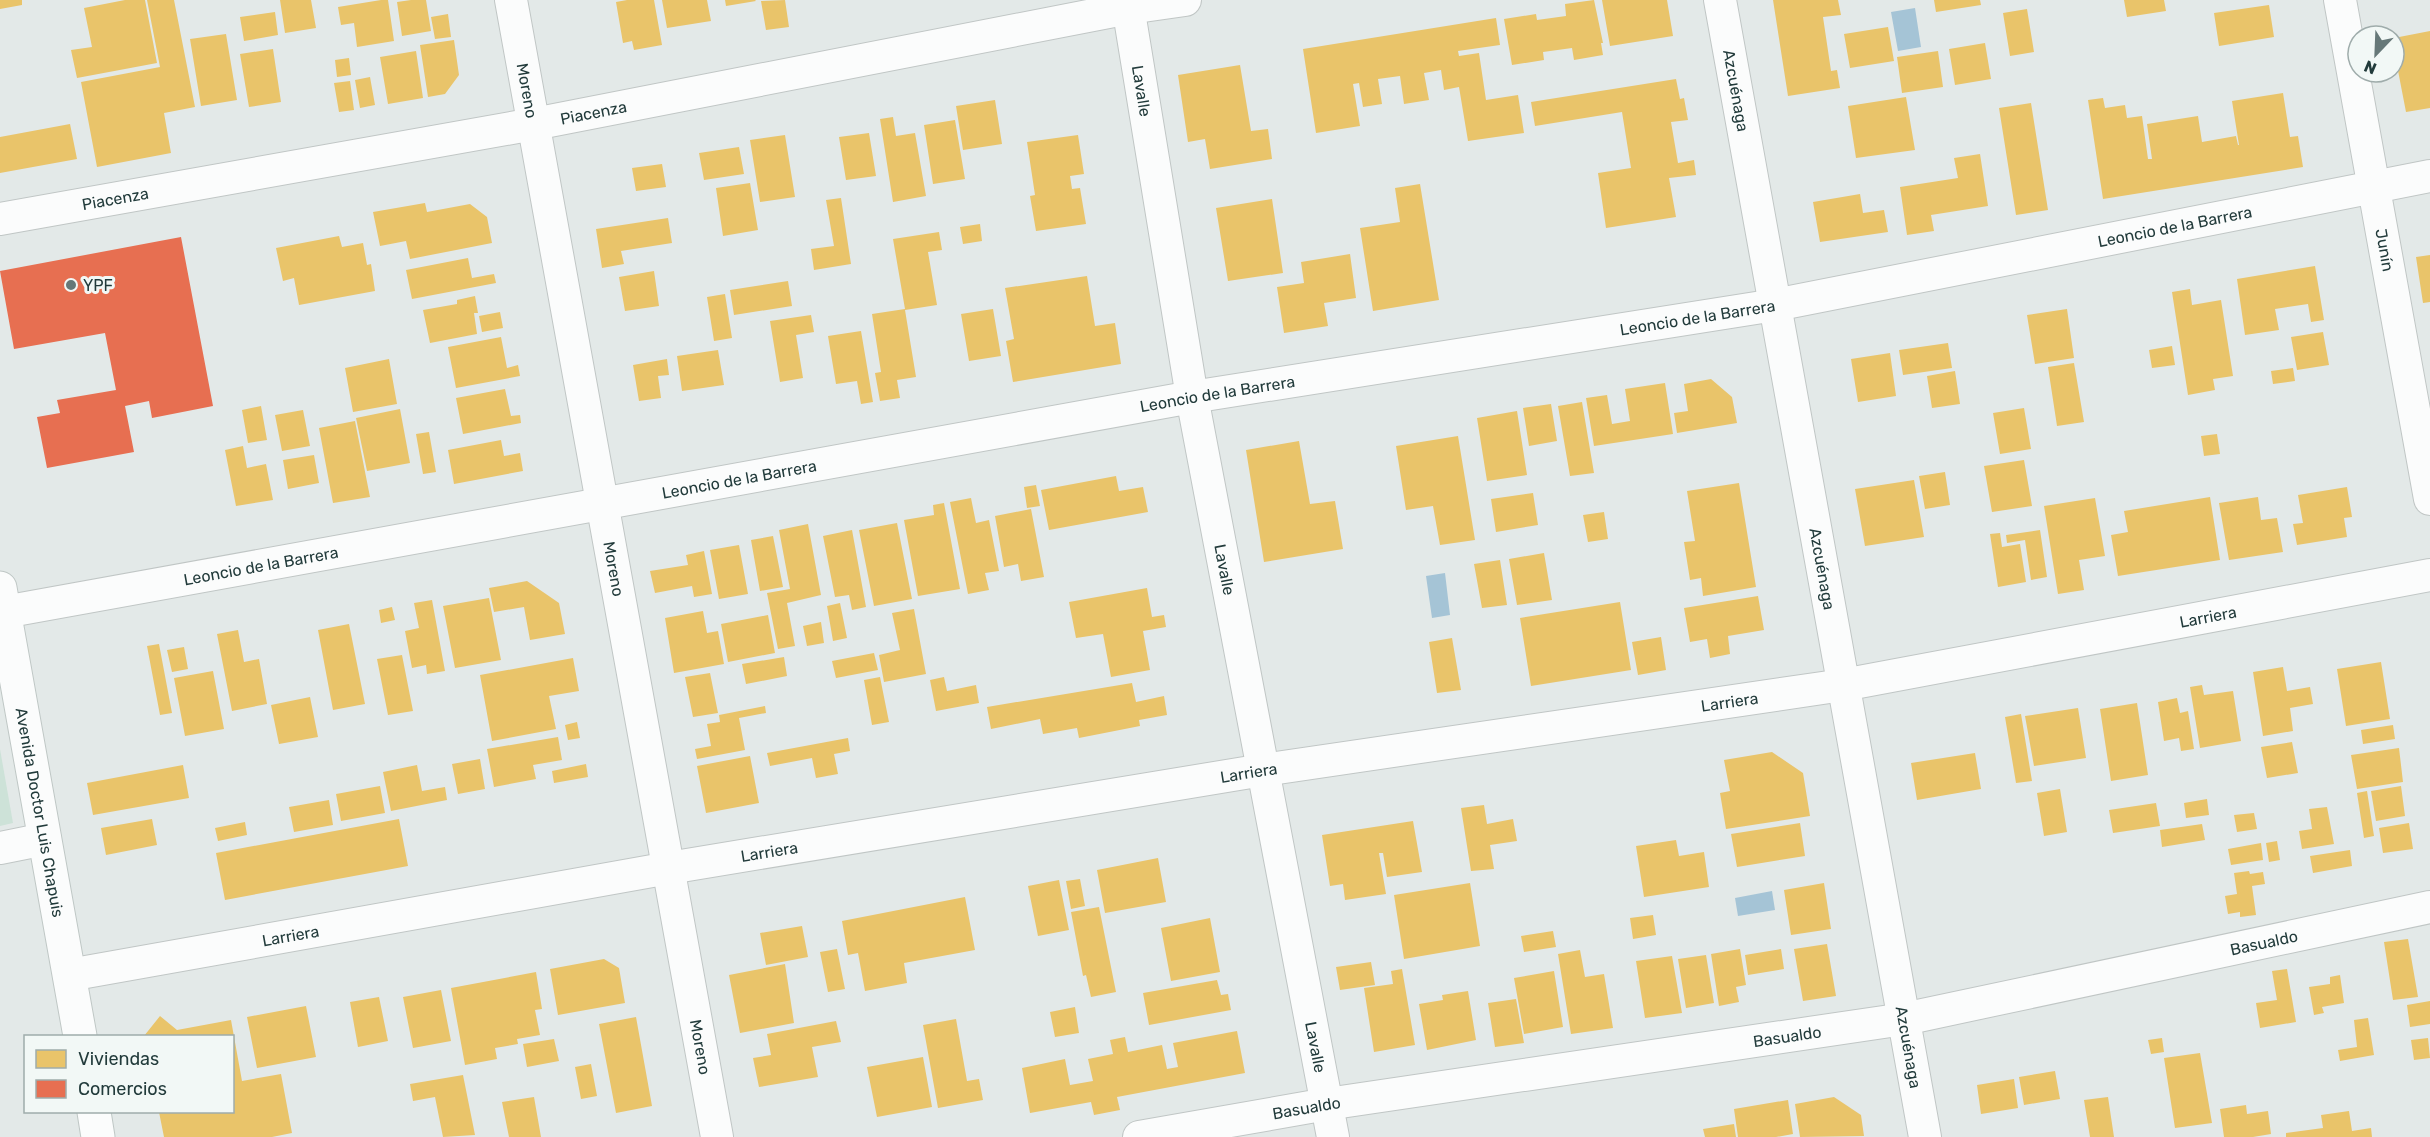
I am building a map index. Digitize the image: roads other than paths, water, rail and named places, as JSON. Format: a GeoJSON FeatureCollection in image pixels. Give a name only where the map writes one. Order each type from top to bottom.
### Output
{"type":"FeatureCollection","features":[{"type":"Feature","properties":{"kind":"main road","name":"Avenida Doctor Luis Chapuis"},"geometry":{"type":"LineString","coordinates":[[2,600],[80,1035]]}},
{"type":"Feature","properties":{"kind":"main road"},"geometry":{"type":"LineString","coordinates":[[94,1113],[98,1137]]}},
{"type":"Feature","properties":{"kind":"street","name":"Moreno"},"geometry":{"type":"LineString","coordinates":[[511,0],[717,1137]]}},
{"type":"Feature","properties":{"kind":"street","name":"Piacenza"},"geometry":{"type":"LineString","coordinates":[[0,219],[534,124],[1128,4],[1185,0]]}},
{"type":"Feature","properties":{"kind":"street","name":"Azcuénaga"},"geometry":{"type":"LineString","coordinates":[[1720,0],[1925,1137]]}},
{"type":"Feature","properties":{"kind":"street","name":"Junín"},"geometry":{"type":"LineString","coordinates":[[2340,0],[2430,500]]}},
{"type":"Feature","properties":{"kind":"street","name":"Lavalle"},"geometry":{"type":"LineString","coordinates":[[1128,4],[1192,397],[1333,1137]]}},
{"type":"Feature","properties":{"kind":"street","name":"Leoncio de la Barrera"},"geometry":{"type":"LineString","coordinates":[[2,600],[603,504],[1192,397],[1775,305],[2430,176]]}},
{"type":"Feature","properties":{"kind":"street","name":"Larriera"},"geometry":{"type":"LineString","coordinates":[[69,975],[669,868],[1263,770],[1843,685],[2430,575]]}},
{"type":"Feature","properties":{"kind":"street"},"geometry":{"type":"LineString","coordinates":[[0,848],[45,840]]}},
{"type":"Feature","properties":{"kind":"street","name":"Basualdo"},"geometry":{"type":"LineString","coordinates":[[1139,1137],[1327,1104],[1904,1019],[2430,907]]}},
{"type":"Feature","properties":{"kind":"water"},"geometry":{"type":"Polygon","coordinates":[[[1915,8],[1921,47],[1898,51],[1891,12],[1915,8]]]}},
{"type":"Feature","properties":{"kind":"water"},"geometry":{"type":"Polygon","coordinates":[[[1445,573],[1450,615],[1432,618],[1426,576],[1445,573]]]}},
{"type":"Feature","properties":{"kind":"water"},"geometry":{"type":"Polygon","coordinates":[[[1772,891],[1775,910],[1738,916],[1735,898],[1772,891]]]}},
{"type":"Feature","properties":{"kind":"place","name":"YPF"},"geometry":{"type":"Point","coordinates":[71,285]}}]}
